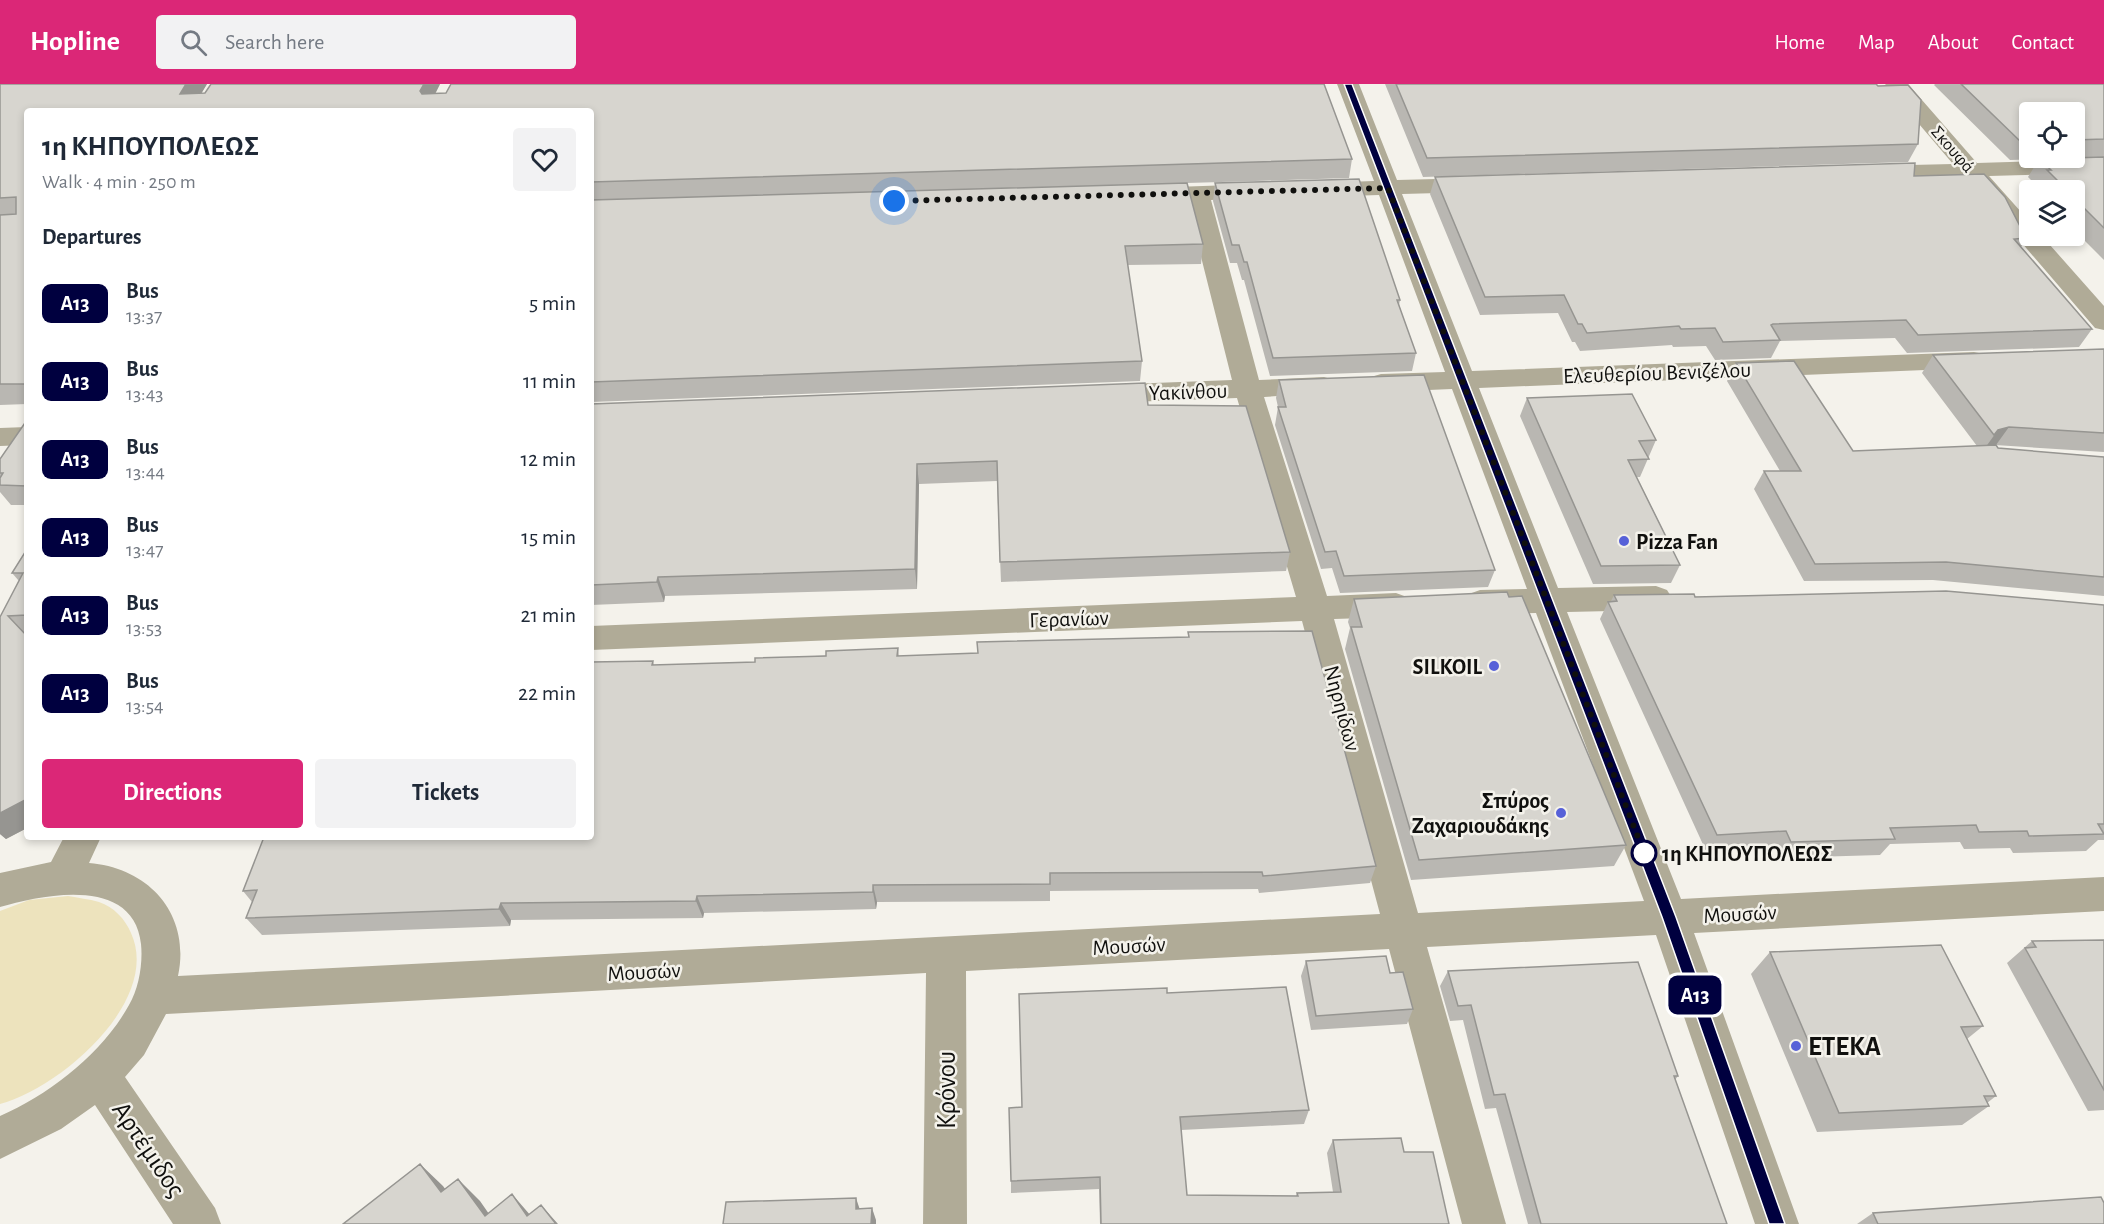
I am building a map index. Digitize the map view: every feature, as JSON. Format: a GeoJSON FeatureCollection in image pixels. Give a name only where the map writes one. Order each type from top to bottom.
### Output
{"type":"FeatureCollection","features":[{"type":"Feature","properties":{"kind":"street"},"geometry":{"type":"LineString","coordinates":[[1348,84],[1669,917],[1777,1224]]}},
{"type":"Feature","properties":{"kind":"street","name":"Σκουφά"},"geometry":{"type":"LineString","coordinates":[[1896,84],[2104,322]]}},
{"type":"Feature","properties":{"kind":"street"},"geometry":{"type":"LineString","coordinates":[[1841,174],[2104,166]]}},
{"type":"Feature","properties":{"kind":"street"},"geometry":{"type":"LineString","coordinates":[[1126,195],[1498,184]]}},
{"type":"Feature","properties":{"kind":"street","name":"Νηρηίδων"},"geometry":{"type":"LineString","coordinates":[[1197,193],[1248,389],[1315,608],[1484,1224]]}},
{"type":"Feature","properties":{"kind":"street","name":"Ελευθερίου Βενιζέλου"},"geometry":{"type":"LineString","coordinates":[[1461,380],[1998,360]]}},
{"type":"Feature","properties":{"kind":"street","name":"Υακίνθου"},"geometry":{"type":"LineString","coordinates":[[1081,395],[1461,380]]}},
{"type":"Feature","properties":{"kind":"street"},"geometry":{"type":"LineString","coordinates":[[0,437],[24,436]]}},
{"type":"Feature","properties":{"kind":"street","name":"Γερανίων"},"geometry":{"type":"LineString","coordinates":[[594,638],[1548,599],[1688,597]]}},
{"type":"Feature","properties":{"kind":"street"},"geometry":{"type":"LineString","coordinates":[[64,875],[82,840]]}},
{"type":"Feature","properties":{"kind":"street"},"geometry":{"type":"LineString","coordinates":[[0,890],[18,883],[64,875],[104,879],[136,895],[157,921],[162,956],[154,996],[133,1036],[99,1074],[63,1105],[22,1129],[0,1138]]}},
{"type":"Feature","properties":{"kind":"street","name":"Μουσών"},"geometry":{"type":"LineString","coordinates":[[154,996],[2104,894]]}},
{"type":"Feature","properties":{"kind":"street","name":"Κρόνου"},"geometry":{"type":"LineString","coordinates":[[945,1224],[946,955]]}},
{"type":"Feature","properties":{"kind":"street","name":"Αρτέμιδος"},"geometry":{"type":"LineString","coordinates":[[99,1074],[199,1224]]}},
{"type":"Feature","properties":{"kind":"shaded area"},"geometry":{"type":"Polygon","coordinates":[[[68,896],[104,904],[114,910],[126,923],[131,933],[137,959],[132,986],[119,1013],[76,1061],[50,1081],[24,1095],[0,1104],[0,911],[29,900],[68,896]]]}},
{"type":"Feature","properties":{"kind":"building"},"geometry":{"type":"Polygon","coordinates":[[[0,84],[186,84],[180,94],[205,93],[211,84],[424,84],[420,91],[422,94],[446,93],[451,84],[1324,84],[1352,159],[594,182],[594,108],[24,108],[24,384],[0,384],[0,215],[16,214],[16,197],[0,198],[0,84]]]}},
{"type":"Feature","properties":{"kind":"building"},"geometry":{"type":"Polygon","coordinates":[[[1396,84],[1908,85],[1921,100],[1918,144],[1427,158],[1396,84]]]}},
{"type":"Feature","properties":{"kind":"building"},"geometry":{"type":"Polygon","coordinates":[[[1961,84],[2104,84],[2104,139],[2085,140],[2085,102],[2019,102],[2019,140],[1961,84]]]}},
{"type":"Feature","properties":{"kind":"building"},"geometry":{"type":"Polygon","coordinates":[[[2104,157],[2104,228],[2085,209],[2085,180],[2057,180],[2047,170],[2051,170],[2049,168],[2085,168],[2085,158],[2104,157]]]}},
{"type":"Feature","properties":{"kind":"building"},"geometry":{"type":"Polygon","coordinates":[[[1915,163],[1914,176],[1984,174],[2005,197],[2019,224],[2019,239],[2014,239],[2092,329],[1918,335],[1906,320],[1771,325],[1780,340],[1723,342],[1715,328],[1681,329],[1679,326],[1587,333],[1582,324],[1578,324],[1564,295],[1485,297],[1435,177],[1915,163]]]}},
{"type":"Feature","properties":{"kind":"building"},"geometry":{"type":"Polygon","coordinates":[[[1359,179],[1416,353],[1273,358],[1247,262],[1244,262],[1239,245],[1232,245],[1215,183],[1359,179]]]}},
{"type":"Feature","properties":{"kind":"building"},"geometry":{"type":"Polygon","coordinates":[[[1187,183],[1203,244],[1125,246],[1142,361],[594,382],[594,200],[1187,183]]]}},
{"type":"Feature","properties":{"kind":"building"},"geometry":{"type":"Polygon","coordinates":[[[2104,349],[2104,433],[2009,427],[1998,430],[1994,435],[1933,355],[2104,349]]]}},
{"type":"Feature","properties":{"kind":"building"},"geometry":{"type":"Polygon","coordinates":[[[1794,361],[1853,451],[1996,445],[1998,448],[2104,457],[2104,577],[1946,562],[1815,564],[1764,471],[1801,471],[1736,363],[1794,361]]]}},
{"type":"Feature","properties":{"kind":"building"},"geometry":{"type":"Polygon","coordinates":[[[1424,375],[1495,570],[1344,576],[1336,551],[1325,552],[1278,407],[1286,407],[1279,380],[1424,375]]]}},
{"type":"Feature","properties":{"kind":"building"},"geometry":{"type":"Polygon","coordinates":[[[1145,383],[1148,405],[1246,406],[1290,552],[1000,562],[997,461],[917,464],[915,569],[658,577],[657,582],[594,585],[594,404],[1145,383]]]}},
{"type":"Feature","properties":{"kind":"building"},"geometry":{"type":"Polygon","coordinates":[[[1632,394],[1656,440],[1639,441],[1649,459],[1628,460],[1680,565],[1601,566],[1527,398],[1632,394]]]}},
{"type":"Feature","properties":{"kind":"building"},"geometry":{"type":"Polygon","coordinates":[[[24,424],[24,486],[0,485],[3,473],[0,473],[0,459],[24,424]]]}},
{"type":"Feature","properties":{"kind":"building"},"geometry":{"type":"Polygon","coordinates":[[[24,554],[24,615],[8,616],[24,633],[24,801],[0,813],[0,617],[23,573],[12,573],[24,554]]]}},
{"type":"Feature","properties":{"kind":"building"},"geometry":{"type":"Polygon","coordinates":[[[1946,591],[2104,605],[2104,824],[2098,824],[2104,834],[2029,836],[2027,831],[1979,832],[1976,825],[1890,828],[1895,839],[1791,842],[1786,831],[1717,835],[1608,602],[1617,601],[1614,595],[1694,594],[1695,597],[1946,591]]]}},
{"type":"Feature","properties":{"kind":"building"},"geometry":{"type":"Polygon","coordinates":[[[1507,592],[1509,597],[1522,596],[1626,845],[1419,860],[1351,627],[1362,627],[1354,599],[1507,592]]]}},
{"type":"Feature","properties":{"kind":"building"},"geometry":{"type":"Polygon","coordinates":[[[1312,631],[1376,866],[1263,876],[1262,872],[1050,873],[1050,884],[873,885],[873,892],[697,896],[696,901],[501,903],[499,909],[246,918],[257,890],[243,891],[263,840],[594,840],[594,662],[653,661],[652,665],[755,662],[755,658],[826,656],[826,651],[898,648],[897,656],[978,653],[977,642],[1189,637],[1188,632],[1312,631]]]}},
{"type":"Feature","properties":{"kind":"building"},"geometry":{"type":"Polygon","coordinates":[[[2104,940],[2104,1090],[2025,948],[2036,947],[2032,941],[2104,940]]]}},
{"type":"Feature","properties":{"kind":"building"},"geometry":{"type":"Polygon","coordinates":[[[1941,945],[1983,1026],[1961,1027],[1996,1096],[1984,1096],[1989,1106],[1839,1113],[1770,952],[1941,945]]]}},
{"type":"Feature","properties":{"kind":"building"},"geometry":{"type":"Polygon","coordinates":[[[1386,956],[1390,973],[1403,972],[1413,1009],[1316,1016],[1306,961],[1386,956]]]}},
{"type":"Feature","properties":{"kind":"building"},"geometry":{"type":"Polygon","coordinates":[[[1638,962],[1678,1076],[1674,1076],[1727,1224],[1541,1224],[1505,1094],[1494,1095],[1471,1005],[1458,1006],[1448,971],[1638,962]]]}},
{"type":"Feature","properties":{"kind":"building"},"geometry":{"type":"Polygon","coordinates":[[[1286,987],[1309,1110],[1180,1117],[1187,1195],[1298,1196],[1297,1193],[1341,1192],[1333,1140],[1401,1138],[1404,1152],[1433,1152],[1449,1224],[1101,1224],[1100,1177],[1011,1181],[1009,1108],[1022,1107],[1019,994],[1167,988],[1167,993],[1286,987]]]}},
{"type":"Feature","properties":{"kind":"building"},"geometry":{"type":"Polygon","coordinates":[[[420,1164],[441,1192],[458,1179],[485,1216],[512,1194],[527,1216],[541,1205],[556,1224],[343,1224],[420,1164]]]}},
{"type":"Feature","properties":{"kind":"building"},"geometry":{"type":"Polygon","coordinates":[[[2101,1197],[2104,1203],[2104,1224],[1878,1224],[1873,1213],[2101,1197]]]}},
{"type":"Feature","properties":{"kind":"building"},"geometry":{"type":"Polygon","coordinates":[[[856,1198],[856,1209],[872,1208],[871,1224],[723,1224],[726,1202],[856,1198]]]}},
{"type":"Feature","properties":{"kind":"bus line","name":"A13"},"geometry":{"type":"LineString","coordinates":[[1348,84],[1669,917],[1777,1224]]}},
{"type":"Feature","properties":{"kind":"place","name":"Pizza Fan"},"geometry":{"type":"Point","coordinates":[1624,541]}},
{"type":"Feature","properties":{"kind":"place","name":"SILKOIL"},"geometry":{"type":"Point","coordinates":[1494,666]}},
{"type":"Feature","properties":{"kind":"place","name":"Σπύρος Ζαχαριουδάκης"},"geometry":{"type":"Point","coordinates":[1561,813]}},
{"type":"Feature","properties":{"kind":"place","name":"1η ΚΗΠΟΥΠΟΛΕΩΣ"},"geometry":{"type":"Point","coordinates":[1644,853]}},
{"type":"Feature","properties":{"kind":"place","name":"ETEKA"},"geometry":{"type":"Point","coordinates":[1796,1046]}},
{"type":"Feature","properties":{"kind":"route"},"geometry":{"type":"LineString","coordinates":[[894,201],[1388,188],[1644,853]]}}]}
